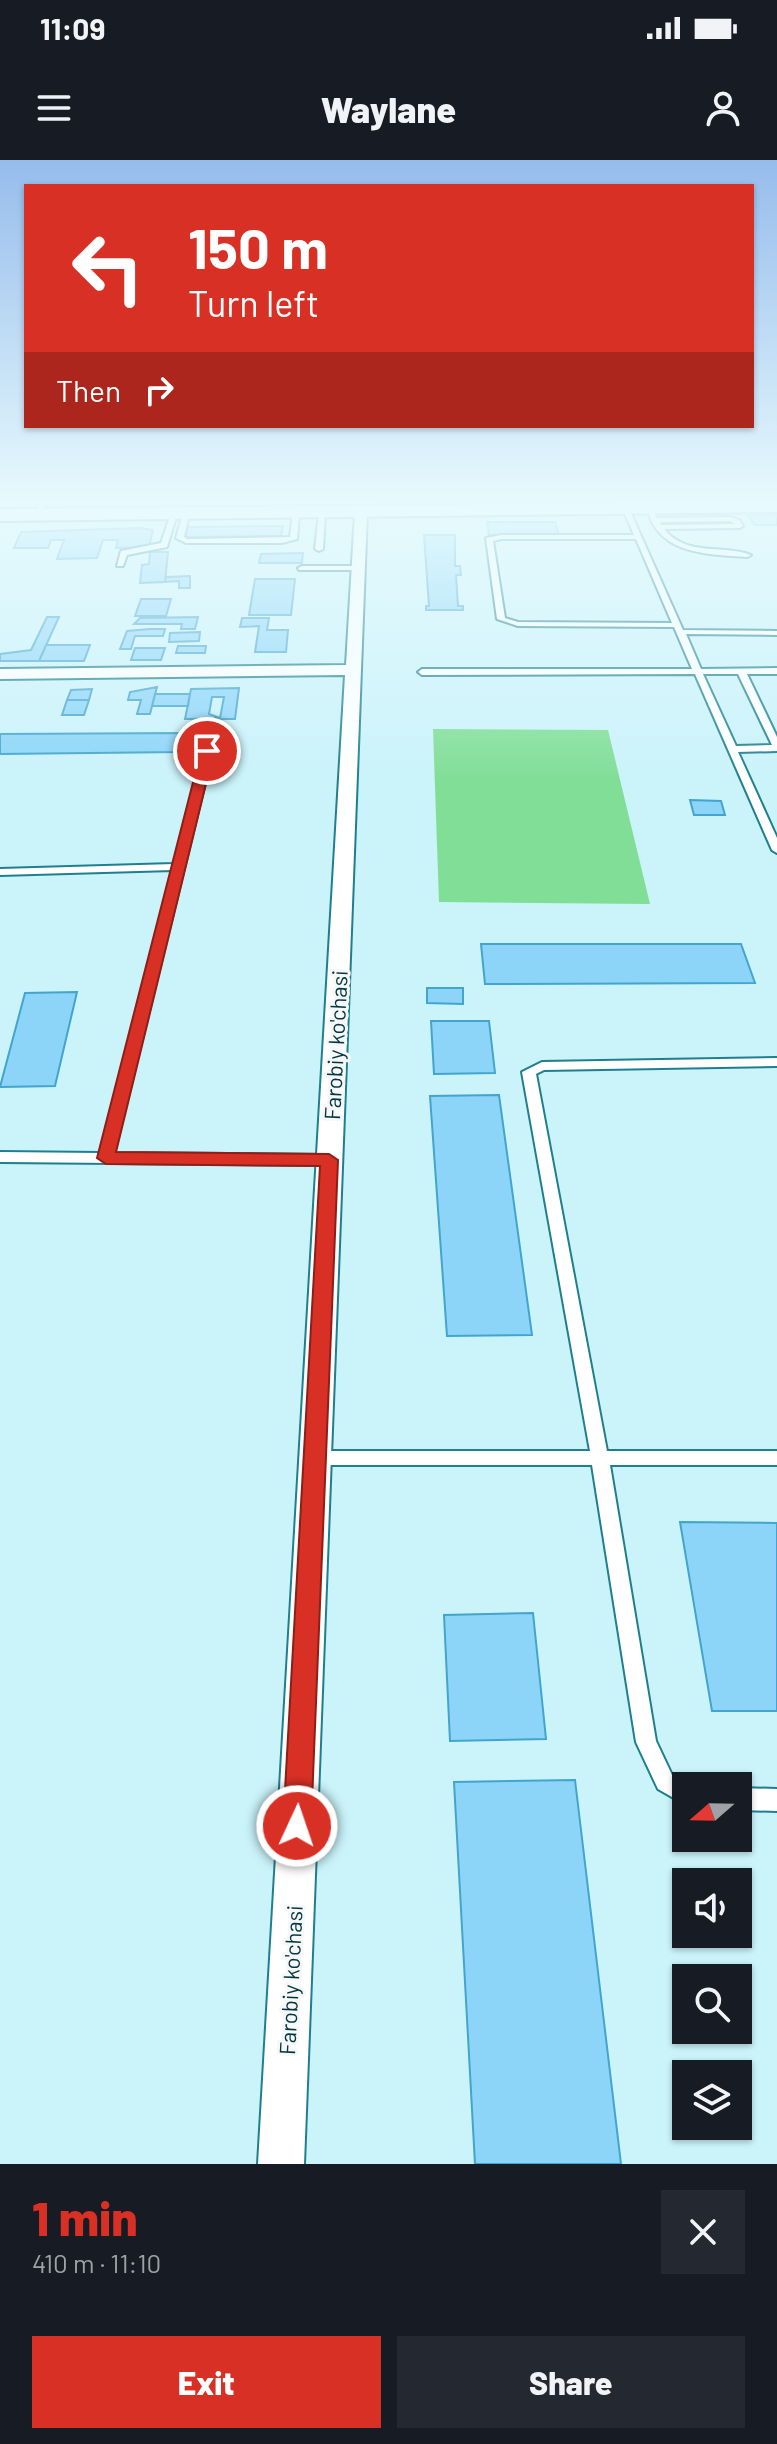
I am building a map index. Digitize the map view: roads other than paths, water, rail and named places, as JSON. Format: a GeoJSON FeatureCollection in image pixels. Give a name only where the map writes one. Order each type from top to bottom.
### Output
{"type":"FeatureCollection","features":[{"type":"Feature","properties":{"kind":"street","name":"Farobiy ko'chasi"},"geometry":{"type":"LineString","coordinates":[[281,2164],[357,595]]}},
{"type":"Feature","properties":{"kind":"street"},"geometry":{"type":"LineString","coordinates":[[0,674],[353,670]]}},
{"type":"Feature","properties":{"kind":"lane"},"geometry":{"type":"LineString","coordinates":[[497,595],[501,619],[518,624],[777,633]]}},
{"type":"Feature","properties":{"kind":"lane"},"geometry":{"type":"LineString","coordinates":[[664,595],[777,850]]}},
{"type":"Feature","properties":{"kind":"lane"},"geometry":{"type":"LineString","coordinates":[[732,749],[777,748],[741,671]]}},
{"type":"Feature","properties":{"kind":"lane"},"geometry":{"type":"LineString","coordinates":[[422,672],[777,671]]}},
{"type":"Feature","properties":{"kind":"lane"},"geometry":{"type":"LineString","coordinates":[[106,1158],[215,722]]}},
{"type":"Feature","properties":{"kind":"lane"},"geometry":{"type":"LineString","coordinates":[[0,872],[178,867]]}},
{"type":"Feature","properties":{"kind":"lane"},"geometry":{"type":"LineString","coordinates":[[672,1786],[665,1782],[646,1742],[600,1458],[529,1072],[542,1066],[777,1062]]}},
{"type":"Feature","properties":{"kind":"lane"},"geometry":{"type":"LineString","coordinates":[[0,1157],[329,1160]]}},
{"type":"Feature","properties":{"kind":"lane"},"geometry":{"type":"LineString","coordinates":[[315,1458],[777,1458]]}},
{"type":"Feature","properties":{"kind":"lane"},"geometry":{"type":"LineString","coordinates":[[752,1799],[777,1800]]}}]}
